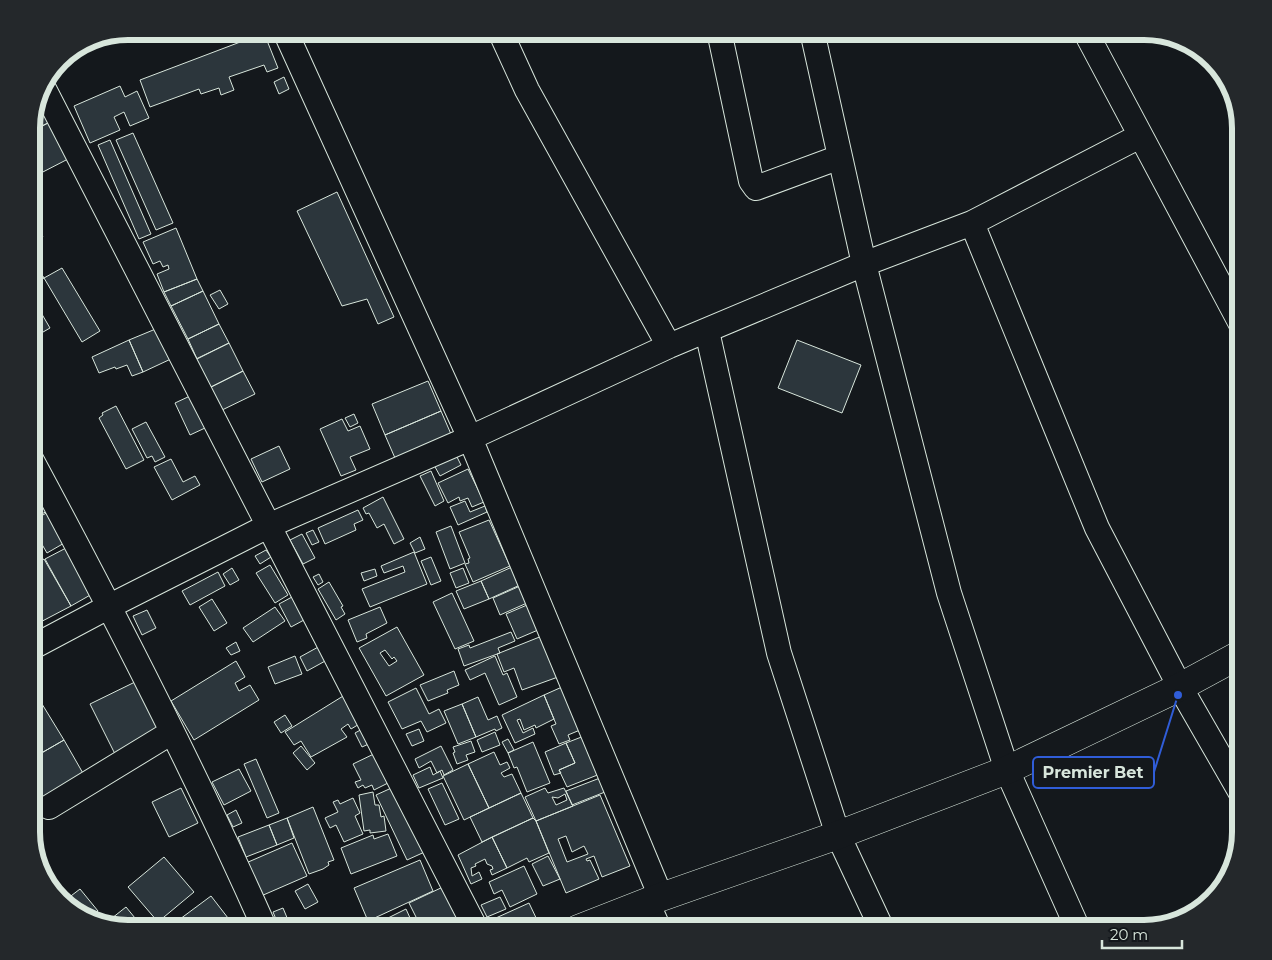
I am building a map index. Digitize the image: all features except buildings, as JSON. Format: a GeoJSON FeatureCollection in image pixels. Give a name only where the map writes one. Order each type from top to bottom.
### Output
{"type":"FeatureCollection","features":[{"type":"Feature","properties":{"kind":"street"},"geometry":{"type":"LineString","coordinates":[[293,40],[470,438],[654,900],[657,920]]}},
{"type":"Feature","properties":{"kind":"street"},"geometry":{"type":"LineString","coordinates":[[504,40],[527,90],[669,346]]}},
{"type":"Feature","properties":{"kind":"street"},"geometry":{"type":"LineString","coordinates":[[721,40],[751,181],[756,188],[840,157]]}},
{"type":"Feature","properties":{"kind":"street"},"geometry":{"type":"LineString","coordinates":[[814,40],[864,264],[950,593],[1007,770],[1074,920]]}},
{"type":"Feature","properties":{"kind":"street"},"geometry":{"type":"LineString","coordinates":[[1089,40],[1232,307]]}},
{"type":"Feature","properties":{"kind":"street"},"geometry":{"type":"LineString","coordinates":[[47,94],[471,920]]}},
{"type":"Feature","properties":{"kind":"street"},"geometry":{"type":"LineString","coordinates":[[40,644],[268,526],[470,438],[669,346],[864,264],[972,223],[1140,136]]}},
{"type":"Feature","properties":{"kind":"street"},"geometry":{"type":"LineString","coordinates":[[972,223],[1097,528],[1180,687],[1232,777]]}},
{"type":"Feature","properties":{"kind":"street"},"geometry":{"type":"LineString","coordinates":[[707,331],[778,653],[838,835],[878,920]]}},
{"type":"Feature","properties":{"kind":"street"},"geometry":{"type":"LineString","coordinates":[[40,474],[110,606],[239,871],[260,920]]}},
{"type":"Feature","properties":{"kind":"street"},"geometry":{"type":"LineString","coordinates":[[602,920],[838,835],[1007,770],[1180,687],[1232,659]]}},
{"type":"Feature","properties":{"kind":"street"},"geometry":{"type":"LineString","coordinates":[[50,807],[172,732]]}},
{"type":"Feature","properties":{"kind":"place","name":"Premier Bet"},"geometry":{"type":"Point","coordinates":[1178,695]}}]}
